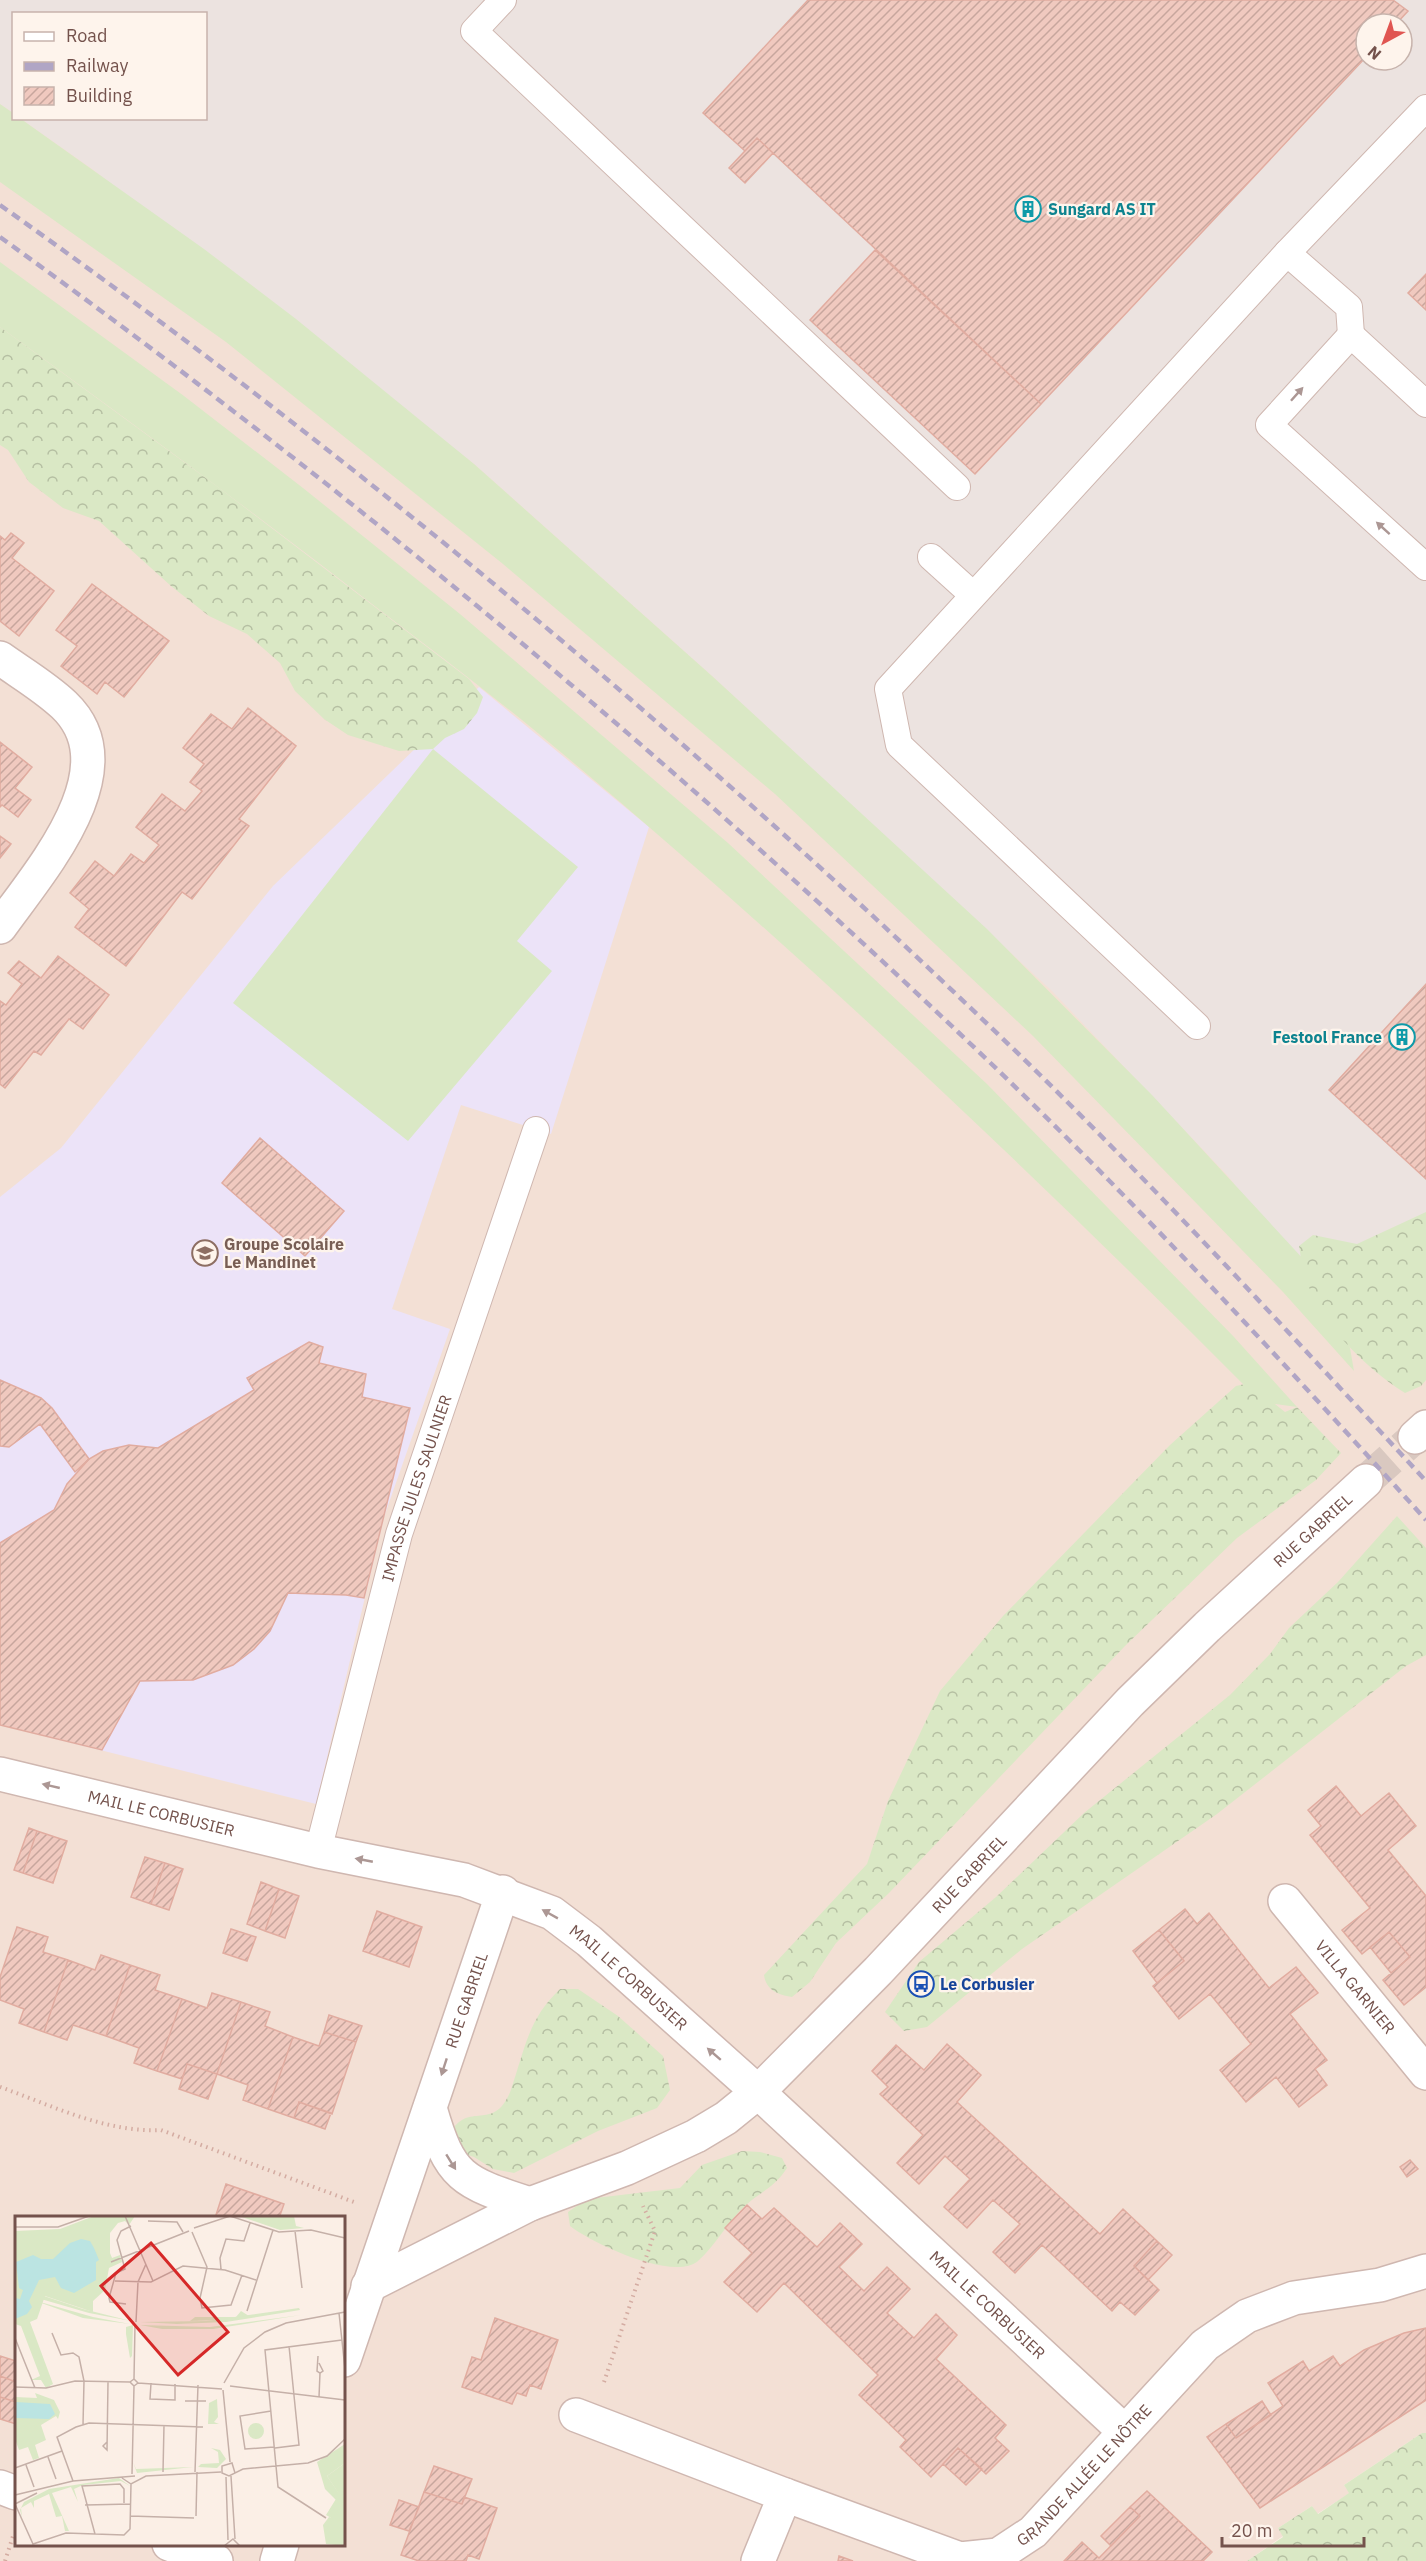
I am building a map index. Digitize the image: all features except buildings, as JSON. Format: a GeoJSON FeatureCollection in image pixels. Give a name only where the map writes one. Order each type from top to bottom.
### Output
{"type":"FeatureCollection","features":[{"type":"Feature","properties":{"kind":"street"},"geometry":{"type":"LineString","coordinates":[[0,658],[64,705],[79,726],[89,755],[85,788],[60,842],[0,927]]}},
{"type":"Feature","properties":{"kind":"street","name":"RUE GABRIEL"},"geometry":{"type":"LineString","coordinates":[[368,2286],[530,2204],[627,2168],[696,2136],[726,2118],[758,2092],[878,1971],[1130,1702],[1207,1627],[1366,1481]]}},
{"type":"Feature","properties":{"kind":"street","name":"MAIL LE CORBUSIER"},"geometry":{"type":"LineString","coordinates":[[0,1774],[318,1851],[464,1880],[503,1892],[552,1913],[589,1941],[758,2092],[1124,2430]]}},
{"type":"Feature","properties":{"kind":"street","name":"RUE GABRIEL"},"geometry":{"type":"LineString","coordinates":[[345,2357],[503,1892]]}},
{"type":"Feature","properties":{"kind":"street","name":"VILLA GARNIER"},"geometry":{"type":"LineString","coordinates":[[1285,1901],[1426,2073]]}},
{"type":"Feature","properties":{"kind":"street"},"geometry":{"type":"LineString","coordinates":[[430,2108],[441,2145],[456,2170],[482,2188],[530,2204]]}},
{"type":"Feature","properties":{"kind":"street","name":"GRANDE ALLÉE LE NÔTRE"},"geometry":{"type":"LineString","coordinates":[[584,2418],[960,2559],[998,2555],[1032,2532],[1205,2345],[1247,2316],[1294,2298],[1380,2285],[1426,2271]]}},
{"type":"Feature","properties":{"kind":"street"},"geometry":{"type":"LineString","coordinates":[[0,2487],[15,2493]]}},
{"type":"Feature","properties":{"kind":"street"},"geometry":{"type":"LineString","coordinates":[[758,2561],[785,2495]]}},
{"type":"Feature","properties":{"kind":"street"},"geometry":{"type":"LineString","coordinates":[[175,2546],[216,2561]]}},
{"type":"Feature","properties":{"kind":"street"},"geometry":{"type":"LineString","coordinates":[[277,2561],[281,2546]]}},
{"type":"Feature","properties":{"kind":"lane"},"geometry":{"type":"LineString","coordinates":[[503,0],[474,31],[957,488]]}},
{"type":"Feature","properties":{"kind":"lane"},"geometry":{"type":"LineString","coordinates":[[1197,1026],[899,745],[888,689],[1287,253],[1426,108]]}},
{"type":"Feature","properties":{"kind":"lane"},"geometry":{"type":"LineString","coordinates":[[1287,253],[1349,307],[1351,334],[1426,404]]}},
{"type":"Feature","properties":{"kind":"lane"},"geometry":{"type":"LineString","coordinates":[[1351,334],[1269,425],[1426,567]]}},
{"type":"Feature","properties":{"kind":"lane"},"geometry":{"type":"LineString","coordinates":[[931,557],[974,595]]}},
{"type":"Feature","properties":{"kind":"lane","name":"IMPASSE JULES SAULNIER"},"geometry":{"type":"LineString","coordinates":[[318,1851],[399,1534],[536,1130]]}},
{"type":"Feature","properties":{"kind":"path"},"geometry":{"type":"LineString","coordinates":[[0,2088],[103,2124],[135,2131],[161,2130],[392,2216]]}},
{"type":"Feature","properties":{"kind":"path"},"geometry":{"type":"LineString","coordinates":[[584,2418],[655,2231],[627,2168]]}},
{"type":"Feature","properties":{"kind":"path"},"geometry":{"type":"LineString","coordinates":[[5,2561],[15,2530]]}},
{"type":"Feature","properties":{"kind":"shaded area"},"geometry":{"type":"Polygon","coordinates":[[[0,0],[1426,0],[1426,2433],[1422,2433],[1344,2485],[1350,2493],[1317,2514],[1312,2506],[1278,2528],[1283,2536],[1247,2561],[0,2561],[0,0]]]}},
{"type":"Feature","properties":{"kind":"shaded area"},"geometry":{"type":"Polygon","coordinates":[[[0,0],[1426,0],[1426,1238],[1336,1316],[1228,1176],[1052,991],[712,676],[474,464],[92,169],[22,120],[207,120],[207,12],[12,12],[12,112],[0,104],[0,0]]]}},
{"type":"Feature","properties":{"kind":"shaded area","name":"Groupe Scolaire Le Mandinet"},"geometry":{"type":"Polygon","coordinates":[[[479,687],[649,827],[551,1134],[461,1105],[392,1309],[450,1329],[384,1517],[316,1804],[0,1725],[0,1197],[61,1148],[273,886],[479,687]]]}},
{"type":"Feature","properties":{"kind":"green space"},"geometry":{"type":"Polygon","coordinates":[[[0,104],[12,112],[12,120],[22,120],[204,249],[296,319],[474,464],[712,676],[987,929],[1152,1095],[1318,1275],[1350,1348],[1354,1371],[1283,1292],[1033,1036],[775,794],[503,564],[226,342],[0,182],[0,104]]]}},
{"type":"Feature","properties":{"kind":"green space"},"geometry":{"type":"Polygon","coordinates":[[[0,262],[184,396],[303,488],[460,614],[728,843],[987,1084],[1234,1337],[1297,1407],[1261,1402],[1085,1228],[905,1056],[721,890],[533,729],[287,539],[0,327],[0,262]]]}},
{"type":"Feature","properties":{"kind":"green space"},"geometry":{"type":"Polygon","coordinates":[[[0,327],[218,487],[469,679],[483,697],[477,713],[464,729],[445,738],[433,749],[399,751],[348,735],[324,719],[295,691],[280,663],[247,634],[209,616],[171,586],[99,521],[63,508],[29,482],[8,450],[0,445],[0,327]]]}},
{"type":"Feature","properties":{"kind":"green space"},"geometry":{"type":"Polygon","coordinates":[[[433,749],[578,867],[517,941],[552,971],[408,1141],[233,1003],[433,749]]]}},
{"type":"Feature","properties":{"kind":"green space"},"geometry":{"type":"Polygon","coordinates":[[[1426,1212],[1426,1380],[1421,1386],[1405,1393],[1359,1357],[1332,1326],[1311,1292],[1303,1271],[1299,1246],[1313,1235],[1357,1244],[1426,1212]]]}},
{"type":"Feature","properties":{"kind":"green space"},"geometry":{"type":"Polygon","coordinates":[[[1249,1383],[1285,1412],[1297,1407],[1341,1453],[1316,1480],[1237,1538],[1125,1646],[889,1893],[836,1943],[810,1982],[792,1997],[782,1995],[770,1988],[764,1975],[867,1864],[888,1801],[940,1691],[1003,1616],[1170,1445],[1236,1386],[1249,1383]]]}},
{"type":"Feature","properties":{"kind":"green space"},"geometry":{"type":"Polygon","coordinates":[[[1397,1516],[1426,1548],[1426,1655],[1406,1666],[1217,1814],[1022,1949],[927,2027],[904,2031],[885,2012],[919,1962],[996,1897],[1084,1813],[1230,1695],[1270,1654],[1289,1628],[1338,1582],[1397,1516]]]}},
{"type":"Feature","properties":{"kind":"green space"},"geometry":{"type":"Polygon","coordinates":[[[560,1989],[578,1989],[618,2016],[663,2056],[670,2090],[657,2108],[598,2131],[514,2173],[493,2169],[474,2157],[453,2150],[447,2140],[461,2121],[469,2117],[492,2113],[499,2109],[506,2100],[532,2029],[543,2009],[560,1989]]]}},
{"type":"Feature","properties":{"kind":"green space"},"geometry":{"type":"Polygon","coordinates":[[[742,2151],[760,2152],[782,2158],[787,2168],[773,2185],[733,2218],[711,2248],[698,2261],[686,2266],[671,2267],[652,2264],[596,2242],[570,2226],[568,2212],[587,2199],[680,2188],[702,2165],[742,2151]]]}},
{"type":"Feature","properties":{"kind":"green space"},"geometry":{"type":"Polygon","coordinates":[[[1422,2433],[1426,2433],[1426,2561],[1247,2561],[1283,2537],[1278,2528],[1312,2506],[1318,2514],[1349,2493],[1344,2485],[1422,2433]]]}},
{"type":"Feature","properties":{"kind":"tunnel"},"geometry":{"type":"LineString","coordinates":[[1366,1481],[1415,1437]]}},
{"type":"Feature","properties":{"kind":"railway"},"geometry":{"type":"LineString","coordinates":[[0,205],[129,298],[381,492],[626,695],[745,800],[863,907],[1037,1072],[1206,1245],[1426,1481]]}},
{"type":"Feature","properties":{"kind":"railway"},"geometry":{"type":"LineString","coordinates":[[0,237],[126,329],[372,520],[611,719],[729,822],[958,1032],[1079,1150],[1255,1333],[1426,1520]]}},
{"type":"Feature","properties":{"kind":"place","name":"Sungard AS IT"},"geometry":{"type":"Point","coordinates":[1028,209]}},
{"type":"Feature","properties":{"kind":"place","name":"Festool France"},"geometry":{"type":"Point","coordinates":[1402,1037]}},
{"type":"Feature","properties":{"kind":"place","name":"Groupe Scolaire Le Mandinet"},"geometry":{"type":"Point","coordinates":[205,1253]}},
{"type":"Feature","properties":{"kind":"place","name":"Le Corbusier"},"geometry":{"type":"Point","coordinates":[921,1984]}}]}
